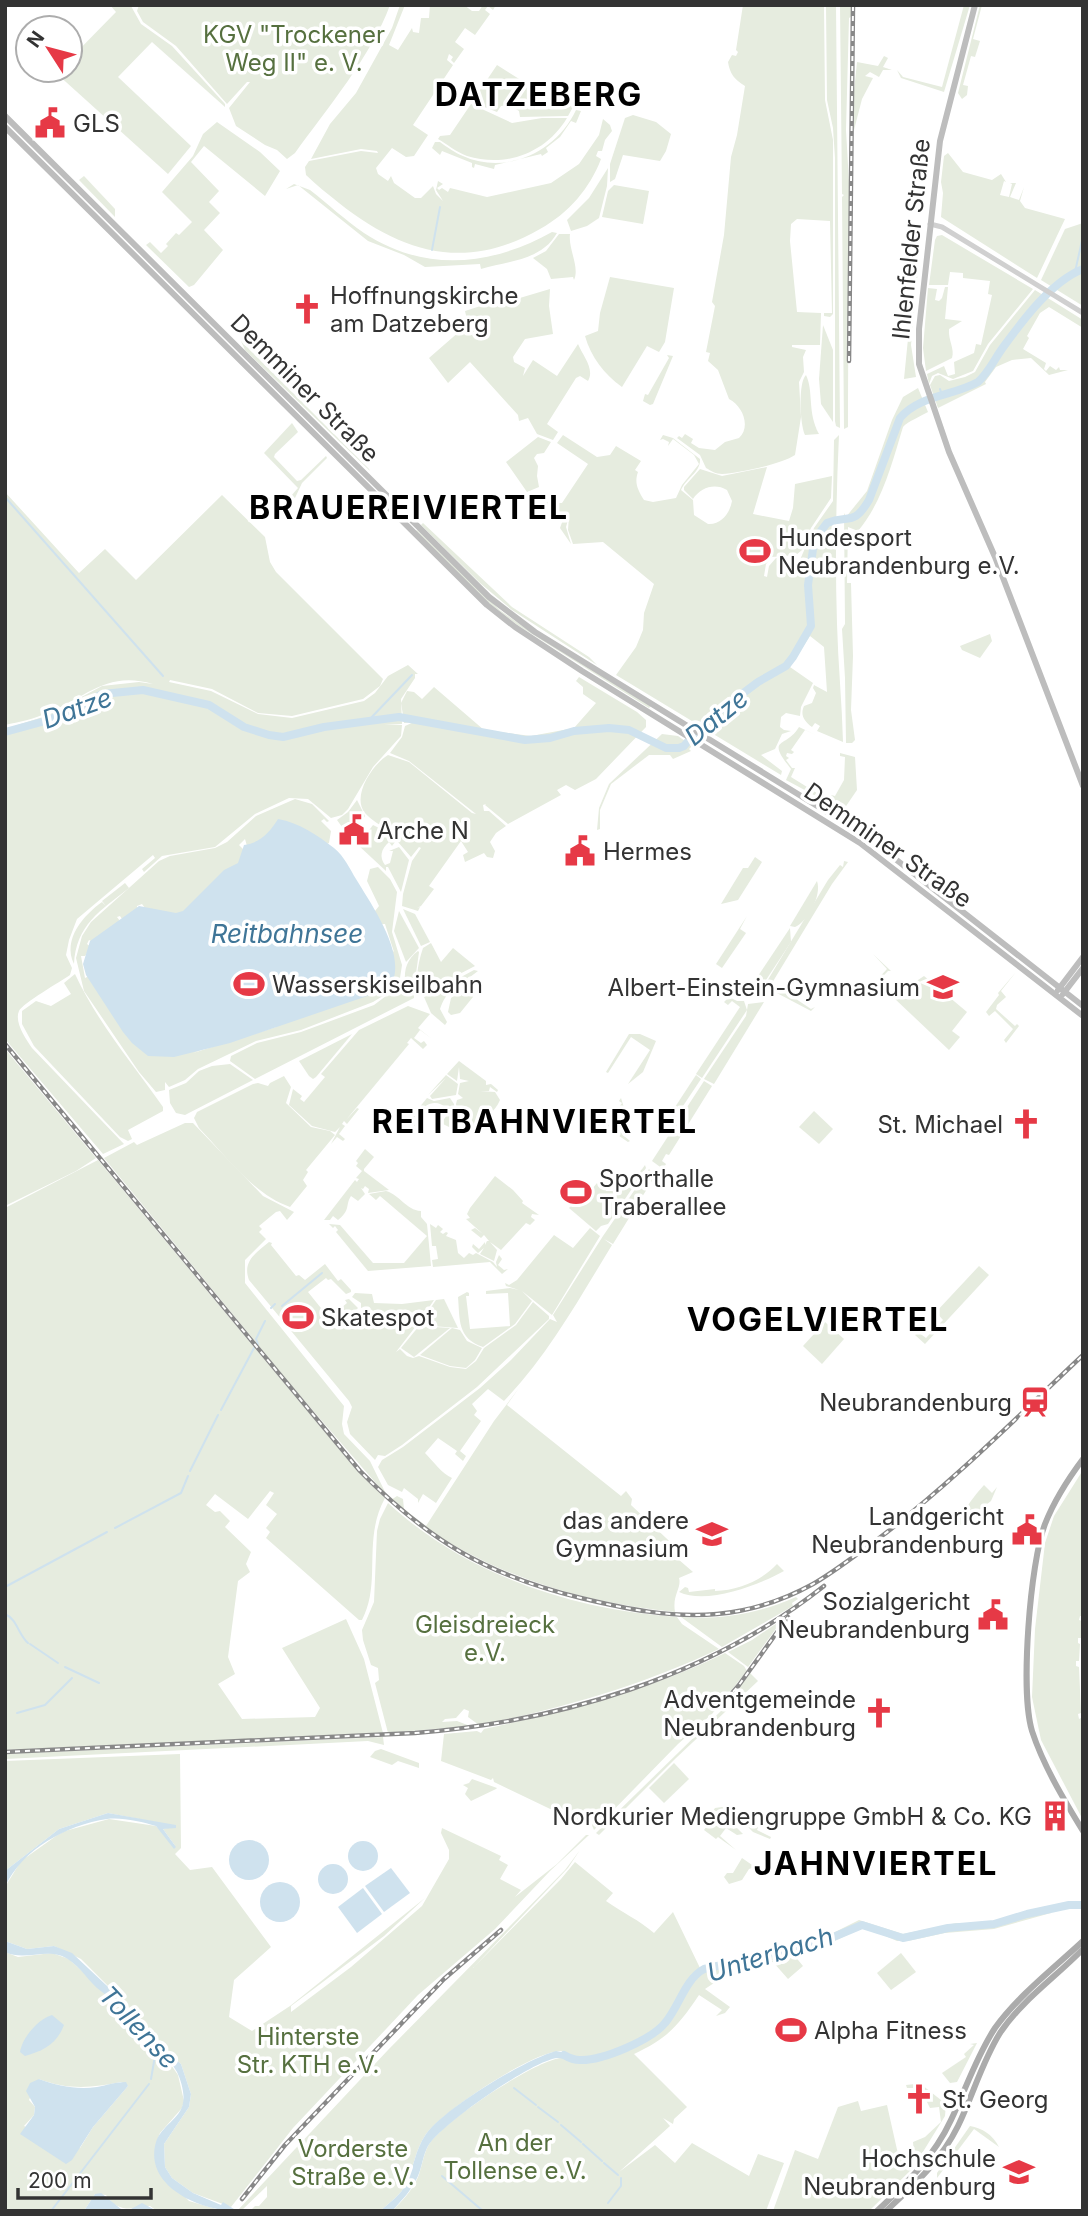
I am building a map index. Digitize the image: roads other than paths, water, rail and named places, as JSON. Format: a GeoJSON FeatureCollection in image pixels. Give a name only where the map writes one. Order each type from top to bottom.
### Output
{"type":"FeatureCollection","features":[{"type":"Feature","properties":{"kind":"main road","name":"Ihlenfelder Straße"},"geometry":{"type":"LineString","coordinates":[[975,5],[943,125],[930,224],[918,347],[919,364],[949,452],[995,557],[1083,786]]}},
{"type":"Feature","properties":{"kind":"main road","name":"Demminer Straße"},"geometry":{"type":"LineString","coordinates":[[5,116],[489,597],[535,632],[665,712],[784,795],[860,843],[1083,1016]]}},
{"type":"Feature","properties":{"kind":"main road","name":"Demminer Straße"},"geometry":{"type":"LineString","coordinates":[[5,127],[487,605],[531,637],[661,719],[686,729]]}},
{"type":"Feature","properties":{"kind":"main road"},"geometry":{"type":"LineString","coordinates":[[661,719],[665,712]]}},
{"type":"Feature","properties":{"kind":"main road","name":"Demminer Straße"},"geometry":{"type":"LineString","coordinates":[[700,738],[789,788],[866,836],[1083,1006]]}},
{"type":"Feature","properties":{"kind":"main road"},"geometry":{"type":"LineString","coordinates":[[784,795],[789,788]]}},
{"type":"Feature","properties":{"kind":"main road"},"geometry":{"type":"LineString","coordinates":[[1062,990],[1083,957]]}},
{"type":"Feature","properties":{"kind":"main road"},"geometry":{"type":"LineString","coordinates":[[1057,996],[1083,968]]}},
{"type":"Feature","properties":{"kind":"main road"},"geometry":{"type":"LineString","coordinates":[[1083,1459],[1056,1501],[1042,1531],[1030,1610],[1026,1692],[1029,1717],[1039,1749],[1083,1831]]}},
{"type":"Feature","properties":{"kind":"main road"},"geometry":{"type":"LineString","coordinates":[[886,2211],[928,2172],[954,2133],[998,2037],[1014,2015],[1083,1941]]}},
{"type":"Feature","properties":{"kind":"main road"},"geometry":{"type":"LineString","coordinates":[[877,2211],[924,2164],[946,2131],[982,2050],[995,2029],[1018,2001],[1083,1949]]}},
{"type":"Feature","properties":{"kind":"main road"},"geometry":{"type":"LineString","coordinates":[[959,2102],[966,2108]]}},
{"type":"Feature","properties":{"kind":"street"},"geometry":{"type":"LineString","coordinates":[[930,224],[942,227],[1083,313]]}},
{"type":"Feature","properties":{"kind":"water","name":"Reitbahnsee"},"geometry":{"type":"Polygon","coordinates":[[[278,819],[294,823],[315,834],[344,859],[378,915],[391,944],[395,971],[392,983],[379,992],[230,1043],[174,1057],[148,1056],[123,1032],[86,975],[83,964],[90,941],[139,906],[176,913],[183,911],[224,870],[238,863],[244,845],[264,836],[278,819]]]}},
{"type":"Feature","properties":{"kind":"water"},"geometry":{"type":"Polygon","coordinates":[[[108,1813],[176,1825],[176,1828],[163,1829],[176,1847],[174,1849],[156,1826],[119,1819],[92,1822],[62,1833],[34,1850],[22,1861],[5,1887],[5,1871],[59,1829],[108,1813]]]}},
{"type":"Feature","properties":{"kind":"water"},"geometry":{"type":"Polygon","coordinates":[[[249,1840],[257,1841],[263,1846],[268,1852],[268,1868],[263,1874],[257,1879],[249,1880],[241,1879],[235,1874],[230,1868],[229,1860],[230,1852],[235,1846],[241,1841],[249,1840]]]}},
{"type":"Feature","properties":{"kind":"water"},"geometry":{"type":"Polygon","coordinates":[[[363,1841],[373,1846],[378,1856],[373,1866],[363,1871],[353,1866],[348,1856],[353,1846],[363,1841]]]}},
{"type":"Feature","properties":{"kind":"water"},"geometry":{"type":"Polygon","coordinates":[[[333,1864],[343,1869],[348,1879],[343,1889],[333,1894],[323,1889],[318,1879],[323,1869],[333,1864]]]}},
{"type":"Feature","properties":{"kind":"water"},"geometry":{"type":"Polygon","coordinates":[[[391,1868],[410,1893],[384,1912],[365,1886],[391,1868]]]}},
{"type":"Feature","properties":{"kind":"water"},"geometry":{"type":"Polygon","coordinates":[[[280,1882],[288,1883],[294,1888],[299,1894],[299,1910],[294,1916],[288,1921],[280,1922],[272,1921],[266,1916],[261,1910],[260,1902],[261,1894],[266,1888],[272,1883],[280,1882]]]}},
{"type":"Feature","properties":{"kind":"water"},"geometry":{"type":"Polygon","coordinates":[[[363,1888],[382,1914],[357,1933],[338,1907],[363,1888]]]}},
{"type":"Feature","properties":{"kind":"water","name":"Tollense"},"geometry":{"type":"Polygon","coordinates":[[[5,1941],[27,1949],[54,1946],[72,1953],[122,2000],[148,2036],[181,2064],[191,2094],[189,2107],[164,2144],[165,2167],[172,2178],[193,2193],[221,2205],[223,2202],[237,2211],[208,2207],[193,2201],[167,2184],[158,2172],[154,2158],[156,2142],[162,2131],[179,2113],[183,2099],[180,2079],[171,2064],[141,2040],[118,2005],[72,1962],[55,1954],[19,1955],[5,1952],[5,1941]]]}},
{"type":"Feature","properties":{"kind":"water"},"geometry":{"type":"Polygon","coordinates":[[[52,2015],[64,2025],[57,2037],[43,2049],[25,2056],[20,2052],[27,2035],[41,2021],[52,2015]]]}},
{"type":"Feature","properties":{"kind":"water"},"geometry":{"type":"Polygon","coordinates":[[[556,2051],[567,2053],[573,2059],[557,2058],[528,2070],[450,2123],[428,2146],[418,2176],[403,2199],[392,2211],[380,2211],[404,2188],[422,2140],[436,2123],[486,2086],[525,2064],[556,2051]]]}},
{"type":"Feature","properties":{"kind":"water"},"geometry":{"type":"Polygon","coordinates":[[[39,2079],[75,2088],[126,2082],[128,2086],[93,2127],[72,2160],[66,2164],[20,2134],[34,2115],[35,2107],[26,2091],[30,2083],[39,2079]]]}},
{"type":"Feature","properties":{"kind":"water"},"geometry":{"type":"Polygon","coordinates":[[[101,2193],[121,2209],[131,2209],[142,2203],[157,2211],[84,2211],[95,2194],[101,2193]]]}},
{"type":"Feature","properties":{"kind":"waterway"},"geometry":{"type":"LineString","coordinates":[[432,250],[440,207]]}},
{"type":"Feature","properties":{"kind":"waterway"},"geometry":{"type":"LineString","coordinates":[[1075,272],[1083,236]]}},
{"type":"Feature","properties":{"kind":"waterway","name":"Datze"},"geometry":{"type":"LineString","coordinates":[[5,732],[49,720],[102,694],[143,690],[209,705],[244,727],[283,737],[324,727],[399,717],[525,740],[550,738],[574,731],[609,728],[629,730],[666,748],[684,746],[701,726],[718,712],[758,682],[786,666],[793,657],[811,626],[808,585],[817,536],[827,523],[854,517],[864,508],[900,418],[908,410],[927,400],[978,382],[1039,302],[1060,282],[1083,269]]}},
{"type":"Feature","properties":{"kind":"waterway","name":"Datze"},"geometry":{"type":"LineString","coordinates":[[940,389],[942,395]]}},
{"type":"Feature","properties":{"kind":"waterway"},"geometry":{"type":"LineString","coordinates":[[5,497],[163,676]]}},
{"type":"Feature","properties":{"kind":"waterway"},"geometry":{"type":"LineString","coordinates":[[369,720],[412,675]]}},
{"type":"Feature","properties":{"kind":"waterway"},"geometry":{"type":"LineString","coordinates":[[282,1306],[322,1273]]}},
{"type":"Feature","properties":{"kind":"waterway"},"geometry":{"type":"LineString","coordinates":[[271,1308],[275,1304]]}},
{"type":"Feature","properties":{"kind":"waterway"},"geometry":{"type":"LineString","coordinates":[[258,1344],[256,1339],[265,1321]]}},
{"type":"Feature","properties":{"kind":"waterway"},"geometry":{"type":"LineString","coordinates":[[221,1410],[254,1348]]}},
{"type":"Feature","properties":{"kind":"waterway"},"geometry":{"type":"LineString","coordinates":[[190,1471],[218,1415]]}},
{"type":"Feature","properties":{"kind":"waterway"},"geometry":{"type":"LineString","coordinates":[[115,1528],[181,1493],[188,1476]]}},
{"type":"Feature","properties":{"kind":"waterway"},"geometry":{"type":"LineString","coordinates":[[5,1587],[107,1532]]}},
{"type":"Feature","properties":{"kind":"waterway"},"geometry":{"type":"LineString","coordinates":[[5,1614],[12,1619],[28,1643]]}},
{"type":"Feature","properties":{"kind":"waterway"},"geometry":{"type":"LineString","coordinates":[[30,1644],[58,1663]]}},
{"type":"Feature","properties":{"kind":"waterway"},"geometry":{"type":"LineString","coordinates":[[65,1667],[99,1683]]}},
{"type":"Feature","properties":{"kind":"waterway"},"geometry":{"type":"LineString","coordinates":[[17,1713],[45,1705],[72,1678]]}},
{"type":"Feature","properties":{"kind":"waterway","name":"Unterbach"},"geometry":{"type":"LineString","coordinates":[[564,2055],[578,2060],[601,2057],[649,2036],[665,2023],[692,1979],[704,1969],[824,1941],[862,1925],[903,1938],[948,1928],[994,1924],[1069,1905],[1083,1905]]}},
{"type":"Feature","properties":{"kind":"waterway","name":"Tollense"},"geometry":{"type":"LineString","coordinates":[[151,2079],[156,2050]]}},
{"type":"Feature","properties":{"kind":"waterway"},"geometry":{"type":"LineString","coordinates":[[51,2211],[149,2084]]}},
{"type":"Feature","properties":{"kind":"waterway"},"geometry":{"type":"LineString","coordinates":[[514,2088],[536,2105]]}},
{"type":"Feature","properties":{"kind":"waterway"},"geometry":{"type":"LineString","coordinates":[[538,2107],[558,2122]]}},
{"type":"Feature","properties":{"kind":"waterway"},"geometry":{"type":"LineString","coordinates":[[561,2125],[581,2142]]}},
{"type":"Feature","properties":{"kind":"waterway"},"geometry":{"type":"LineString","coordinates":[[583,2144],[602,2161]]}},
{"type":"Feature","properties":{"kind":"waterway"},"geometry":{"type":"LineString","coordinates":[[604,2163],[618,2175]]}},
{"type":"Feature","properties":{"kind":"waterway"},"geometry":{"type":"LineString","coordinates":[[442,2176],[483,2211]]}},
{"type":"Feature","properties":{"kind":"waterway"},"geometry":{"type":"LineString","coordinates":[[608,2203],[621,2186],[621,2178]]}},
{"type":"Feature","properties":{"kind":"railway"},"geometry":{"type":"LineString","coordinates":[[849,361],[853,5]]}},
{"type":"Feature","properties":{"kind":"railway"},"geometry":{"type":"LineString","coordinates":[[5,1044],[360,1471],[410,1517],[460,1552],[487,1566],[547,1589],[632,1609],[683,1615],[742,1610],[790,1595],[829,1574],[902,1521],[981,1452],[1083,1355]]}},
{"type":"Feature","properties":{"kind":"railway"},"geometry":{"type":"LineString","coordinates":[[5,1752],[415,1733],[523,1718],[577,1706],[682,1670],[732,1646],[779,1618],[824,1586]]}},
{"type":"Feature","properties":{"kind":"railway"},"geometry":{"type":"LineString","coordinates":[[720,1707],[788,1617]]}},
{"type":"Feature","properties":{"kind":"railway"},"geometry":{"type":"LineString","coordinates":[[242,2199],[285,2145],[444,1979],[501,1930]]}},
{"type":"Feature","properties":{"kind":"place","name":"GLS"},"geometry":{"type":"Point","coordinates":[50,123]}},
{"type":"Feature","properties":{"kind":"place","name":"Hoffnungskirche am Datzeberg"},"geometry":{"type":"Point","coordinates":[307,309]}},
{"type":"Feature","properties":{"kind":"place","name":"Hundesport Neubrandenburg e.V."},"geometry":{"type":"Point","coordinates":[755,551]}},
{"type":"Feature","properties":{"kind":"place","name":"Arche N"},"geometry":{"type":"Point","coordinates":[354,830]}},
{"type":"Feature","properties":{"kind":"place","name":"Hermes"},"geometry":{"type":"Point","coordinates":[580,851]}},
{"type":"Feature","properties":{"kind":"place","name":"Wasserskiseilbahn"},"geometry":{"type":"Point","coordinates":[249,984]}},
{"type":"Feature","properties":{"kind":"place","name":"Albert-Einstein-Gymnasium"},"geometry":{"type":"Point","coordinates":[943,987]}},
{"type":"Feature","properties":{"kind":"place","name":"St. Michael"},"geometry":{"type":"Point","coordinates":[1026,1124]}},
{"type":"Feature","properties":{"kind":"place","name":"Sporthalle Traberallee"},"geometry":{"type":"Point","coordinates":[576,1192]}},
{"type":"Feature","properties":{"kind":"place","name":"Skatespot"},"geometry":{"type":"Point","coordinates":[298,1317]}},
{"type":"Feature","properties":{"kind":"place","name":"Neubrandenburg"},"geometry":{"type":"Point","coordinates":[1035,1402]}},
{"type":"Feature","properties":{"kind":"place","name":"Landgericht Neubrandenburg"},"geometry":{"type":"Point","coordinates":[1027,1530]}},
{"type":"Feature","properties":{"kind":"place","name":"das andere Gymnasium"},"geometry":{"type":"Point","coordinates":[712,1534]}},
{"type":"Feature","properties":{"kind":"place","name":"Sozialgericht Neubrandenburg"},"geometry":{"type":"Point","coordinates":[993,1615]}},
{"type":"Feature","properties":{"kind":"place","name":"Adventgemeinde Neubrandenburg"},"geometry":{"type":"Point","coordinates":[879,1713]}},
{"type":"Feature","properties":{"kind":"place","name":"Nordkurier Mediengruppe GmbH & Co. KG"},"geometry":{"type":"Point","coordinates":[1055,1816]}},
{"type":"Feature","properties":{"kind":"place","name":"Alpha Fitness"},"geometry":{"type":"Point","coordinates":[791,2030]}},
{"type":"Feature","properties":{"kind":"place","name":"St. Georg"},"geometry":{"type":"Point","coordinates":[919,2099]}},
{"type":"Feature","properties":{"kind":"place","name":"Hochschule Neubrandenburg"},"geometry":{"type":"Point","coordinates":[1019,2172]}},
{"type":"Feature","properties":{"kind":"district","name":"DATZEBERG"},"geometry":{"type":"Point","coordinates":[539,94]}},
{"type":"Feature","properties":{"kind":"district","name":"BRAUEREIVIERTEL"},"geometry":{"type":"Point","coordinates":[409,507]}},
{"type":"Feature","properties":{"kind":"district","name":"REITBAHNVIERTEL"},"geometry":{"type":"Point","coordinates":[535,1121]}},
{"type":"Feature","properties":{"kind":"district","name":"VOGELVIERTEL"},"geometry":{"type":"Point","coordinates":[818,1319]}},
{"type":"Feature","properties":{"kind":"district","name":"JAHNVIERTEL"},"geometry":{"type":"Point","coordinates":[876,1863]}},
{"type":"Feature","properties":{"kind":"park label","name":"KGV \"Trockener Weg II\" e. V."},"geometry":{"type":"Point","coordinates":[294,48]}},
{"type":"Feature","properties":{"kind":"park label","name":"Gleisdreieck e.V."},"geometry":{"type":"Point","coordinates":[485,1638]}},
{"type":"Feature","properties":{"kind":"park label","name":"Hinterste Str. KTH e.V."},"geometry":{"type":"Point","coordinates":[308,2050]}},
{"type":"Feature","properties":{"kind":"park label","name":"An der Tollense e.V."},"geometry":{"type":"Point","coordinates":[515,2156]}},
{"type":"Feature","properties":{"kind":"park label","name":"Vorderste Straße e.V."},"geometry":{"type":"Point","coordinates":[353,2162]}}]}
